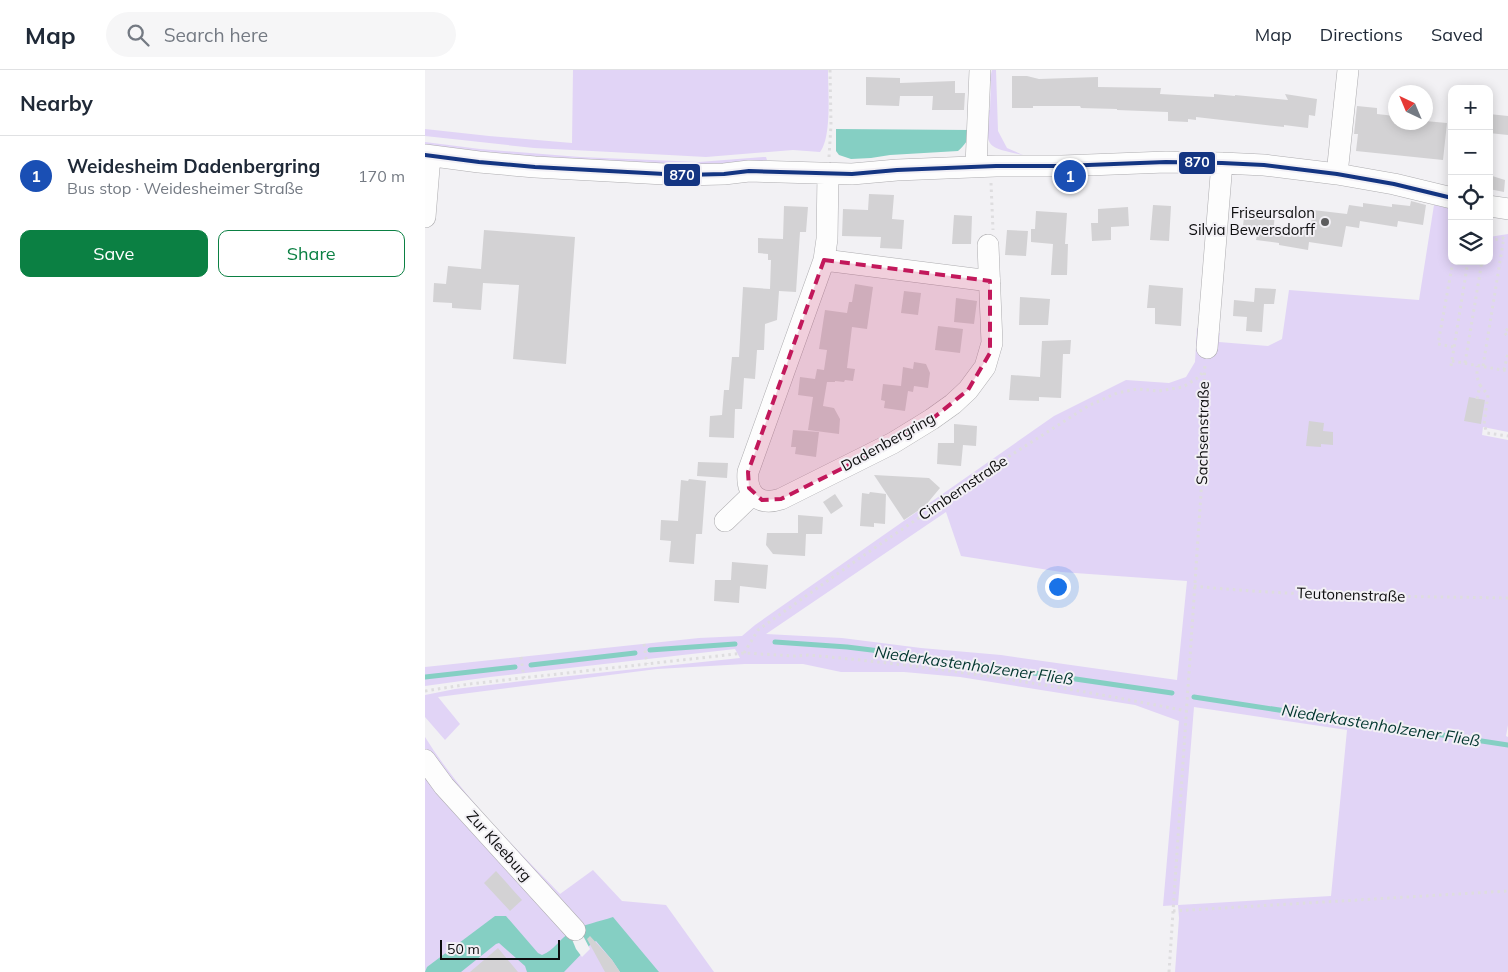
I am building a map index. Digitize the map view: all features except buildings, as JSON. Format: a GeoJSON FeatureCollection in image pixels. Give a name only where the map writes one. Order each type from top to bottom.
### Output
{"type":"FeatureCollection","features":[{"type":"Feature","properties":{"kind":"street"},"geometry":{"type":"LineString","coordinates":[[969,70],[980,70],[986,166]]}},
{"type":"Feature","properties":{"kind":"street"},"geometry":{"type":"LineString","coordinates":[[1337,174],[1348,70]]}},
{"type":"Feature","properties":{"kind":"street"},"geometry":{"type":"LineString","coordinates":[[425,217],[427,156],[535,167],[673,174],[717,174],[749,171],[852,174],[986,166],[1062,166],[1166,162],[1223,163],[1264,165],[1337,174],[1394,184],[1448,197]]}},
{"type":"Feature","properties":{"kind":"street"},"geometry":{"type":"LineString","coordinates":[[1207,348],[1223,163]]}},
{"type":"Feature","properties":{"kind":"street"},"geometry":{"type":"LineString","coordinates":[[725,520],[753,494],[747,480],[752,460],[824,260],[827,240],[828,173]]}},
{"type":"Feature","properties":{"kind":"street"},"geometry":{"type":"LineString","coordinates":[[1493,207],[1508,209]]}},
{"type":"Feature","properties":{"kind":"street","name":"Dadenbergring"},"geometry":{"type":"LineString","coordinates":[[753,494],[757,498],[768,502],[781,499],[893,443],[932,419],[963,395],[985,366],[990,353],[992,328],[988,245]]}},
{"type":"Feature","properties":{"kind":"street"},"geometry":{"type":"LineString","coordinates":[[824,260],[990,281]]}},
{"type":"Feature","properties":{"kind":"street","name":"Zur Kleeburg"},"geometry":{"type":"LineString","coordinates":[[425,760],[444,786],[575,930]]}},
{"type":"Feature","properties":{"kind":"path"},"geometry":{"type":"LineString","coordinates":[[828,173],[831,125],[830,70]]}},
{"type":"Feature","properties":{"kind":"path"},"geometry":{"type":"LineString","coordinates":[[986,166],[991,183],[993,242],[988,245]]}},
{"type":"Feature","properties":{"kind":"path"},"geometry":{"type":"LineString","coordinates":[[1483,366],[1506,237],[1493,240]]}},
{"type":"Feature","properties":{"kind":"path"},"geometry":{"type":"LineString","coordinates":[[1452,265],[1438,344],[1454,347]]}},
{"type":"Feature","properties":{"kind":"path"},"geometry":{"type":"LineString","coordinates":[[1451,366],[1467,265]]}},
{"type":"Feature","properties":{"kind":"path"},"geometry":{"type":"LineString","coordinates":[[1465,363],[1481,265]]}},
{"type":"Feature","properties":{"kind":"path"},"geometry":{"type":"LineString","coordinates":[[1508,329],[1504,332],[1508,337]]}},
{"type":"Feature","properties":{"kind":"path","name":"Sachsenstraße"},"geometry":{"type":"LineString","coordinates":[[1169,972],[1202,478],[1204,370],[1207,348]]}},
{"type":"Feature","properties":{"kind":"path"},"geometry":{"type":"LineString","coordinates":[[1451,360],[1506,371],[1508,353]]}},
{"type":"Feature","properties":{"kind":"path"},"geometry":{"type":"LineString","coordinates":[[1477,366],[1477,377],[1480,385],[1489,395],[1484,424],[1487,433],[1508,436]]}},
{"type":"Feature","properties":{"kind":"path","name":"Cimbernstraße"},"geometry":{"type":"LineString","coordinates":[[744,652],[758,630],[1008,457],[1088,406],[1117,393],[1138,389],[1159,391],[1183,387],[1199,377],[1204,370]]}},
{"type":"Feature","properties":{"kind":"path"},"geometry":{"type":"LineString","coordinates":[[1477,399],[1480,385]]}},
{"type":"Feature","properties":{"kind":"path","name":"Teutonenstraße"},"geometry":{"type":"LineString","coordinates":[[1194,586],[1231,590],[1354,596],[1508,598]]}},
{"type":"Feature","properties":{"kind":"path"},"geometry":{"type":"LineString","coordinates":[[644,644],[647,664]]}},
{"type":"Feature","properties":{"kind":"path"},"geometry":{"type":"LineString","coordinates":[[425,691],[744,652],[795,656],[808,655],[909,665],[1032,682],[1186,711]]}},
{"type":"Feature","properties":{"kind":"path"},"geometry":{"type":"LineString","coordinates":[[521,657],[524,678]]}},
{"type":"Feature","properties":{"kind":"path"},"geometry":{"type":"LineString","coordinates":[[1173,911],[1508,891]]}},
{"type":"Feature","properties":{"kind":"highlighted area"},"geometry":{"type":"Polygon","coordinates":[[[824,260],[990,281],[990,353],[968,390],[932,419],[893,443],[781,499],[762,500],[749,488],[748,472],[824,260]]]}},
{"type":"Feature","properties":{"kind":"shaded area"},"geometry":{"type":"Polygon","coordinates":[[[573,70],[828,70],[829,113],[824,145],[820,152],[793,150],[706,157],[534,148],[425,136],[425,129],[572,143],[573,70]]]}},
{"type":"Feature","properties":{"kind":"shaded area"},"geometry":{"type":"Polygon","coordinates":[[[992,70],[996,70],[998,131],[1007,148],[1023,155],[1001,150],[991,144],[988,139],[987,123],[988,110],[990,110],[991,81],[986,80],[986,74],[991,74],[992,70]]]}},
{"type":"Feature","properties":{"kind":"shaded area"},"geometry":{"type":"Polygon","coordinates":[[[836,129],[971,130],[966,142],[958,151],[851,159],[839,155],[836,151],[836,129]]]}},
{"type":"Feature","properties":{"kind":"shaded area"},"geometry":{"type":"Polygon","coordinates":[[[425,142],[480,149],[580,157],[699,162],[763,157],[766,157],[767,160],[727,166],[611,163],[425,147],[425,142]]]}},
{"type":"Feature","properties":{"kind":"shaded area"},"geometry":{"type":"Polygon","coordinates":[[[1434,205],[1448,208],[1448,265],[1493,265],[1493,236],[1508,234],[1508,432],[1483,427],[1482,435],[1508,440],[1508,725],[1506,736],[1508,737],[1508,972],[1175,972],[1179,918],[1178,905],[1163,906],[1179,721],[1135,705],[960,677],[904,672],[841,672],[803,664],[745,664],[657,669],[438,697],[460,724],[445,740],[425,717],[425,695],[455,689],[740,658],[735,649],[425,686],[425,667],[699,638],[742,636],[1054,416],[1126,380],[1169,383],[1186,377],[1195,362],[1197,328],[1213,335],[1220,333],[1219,342],[1268,346],[1282,339],[1289,290],[1419,300],[1434,205]],[[946,512],[766,634],[842,638],[921,648],[1001,655],[1177,680],[1187,581],[1061,572],[961,556],[946,512]],[[1194,707],[1178,905],[1331,896],[1347,730],[1194,707]]]}},
{"type":"Feature","properties":{"kind":"shaded area"},"geometry":{"type":"Polygon","coordinates":[[[425,737],[439,759],[472,800],[560,894],[593,870],[622,901],[666,905],[714,972],[425,972],[425,737]]]}},
{"type":"Feature","properties":{"kind":"shaded area"},"geometry":{"type":"Polygon","coordinates":[[[495,916],[506,916],[538,953],[542,955],[550,951],[576,929],[613,917],[659,972],[620,972],[596,941],[564,972],[527,972],[525,966],[499,943],[461,972],[425,972],[427,967],[495,916]]]}},
{"type":"Feature","properties":{"kind":"pier"},"geometry":{"type":"Polygon","coordinates":[[[579,928],[590,949],[582,957],[576,949],[569,932],[579,928]]]}},
{"type":"Feature","properties":{"kind":"waterway","name":"Niederkastenholzener Fließ"},"geometry":{"type":"LineString","coordinates":[[775,642],[847,647],[896,653],[1172,693]]}},
{"type":"Feature","properties":{"kind":"waterway","name":"Niederkastenholzener Fließ"},"geometry":{"type":"LineString","coordinates":[[650,650],[735,644]]}},
{"type":"Feature","properties":{"kind":"waterway","name":"Niederkastenholzener Fließ"},"geometry":{"type":"LineString","coordinates":[[531,665],[635,653]]}},
{"type":"Feature","properties":{"kind":"waterway","name":"Niederkastenholzener Fließ"},"geometry":{"type":"LineString","coordinates":[[425,677],[515,667]]}},
{"type":"Feature","properties":{"kind":"waterway","name":"Niederkastenholzener Fließ"},"geometry":{"type":"LineString","coordinates":[[1194,697],[1508,745]]}},
{"type":"Feature","properties":{"kind":"transit line","name":"870"},"geometry":{"type":"LineString","coordinates":[[425,155],[535,167],[683,175],[749,171],[852,174],[996,166],[1062,166],[1166,162],[1222,163],[1264,165],[1337,174],[1394,184],[1448,197]]}},
{"type":"Feature","properties":{"kind":"place","name":"Weidesheim Dadenbergring"},"geometry":{"type":"Point","coordinates":[1070,176]}},
{"type":"Feature","properties":{"kind":"place","name":"Friseursalon Silvia Bewersdorff"},"geometry":{"type":"Point","coordinates":[1325,222]}}]}
